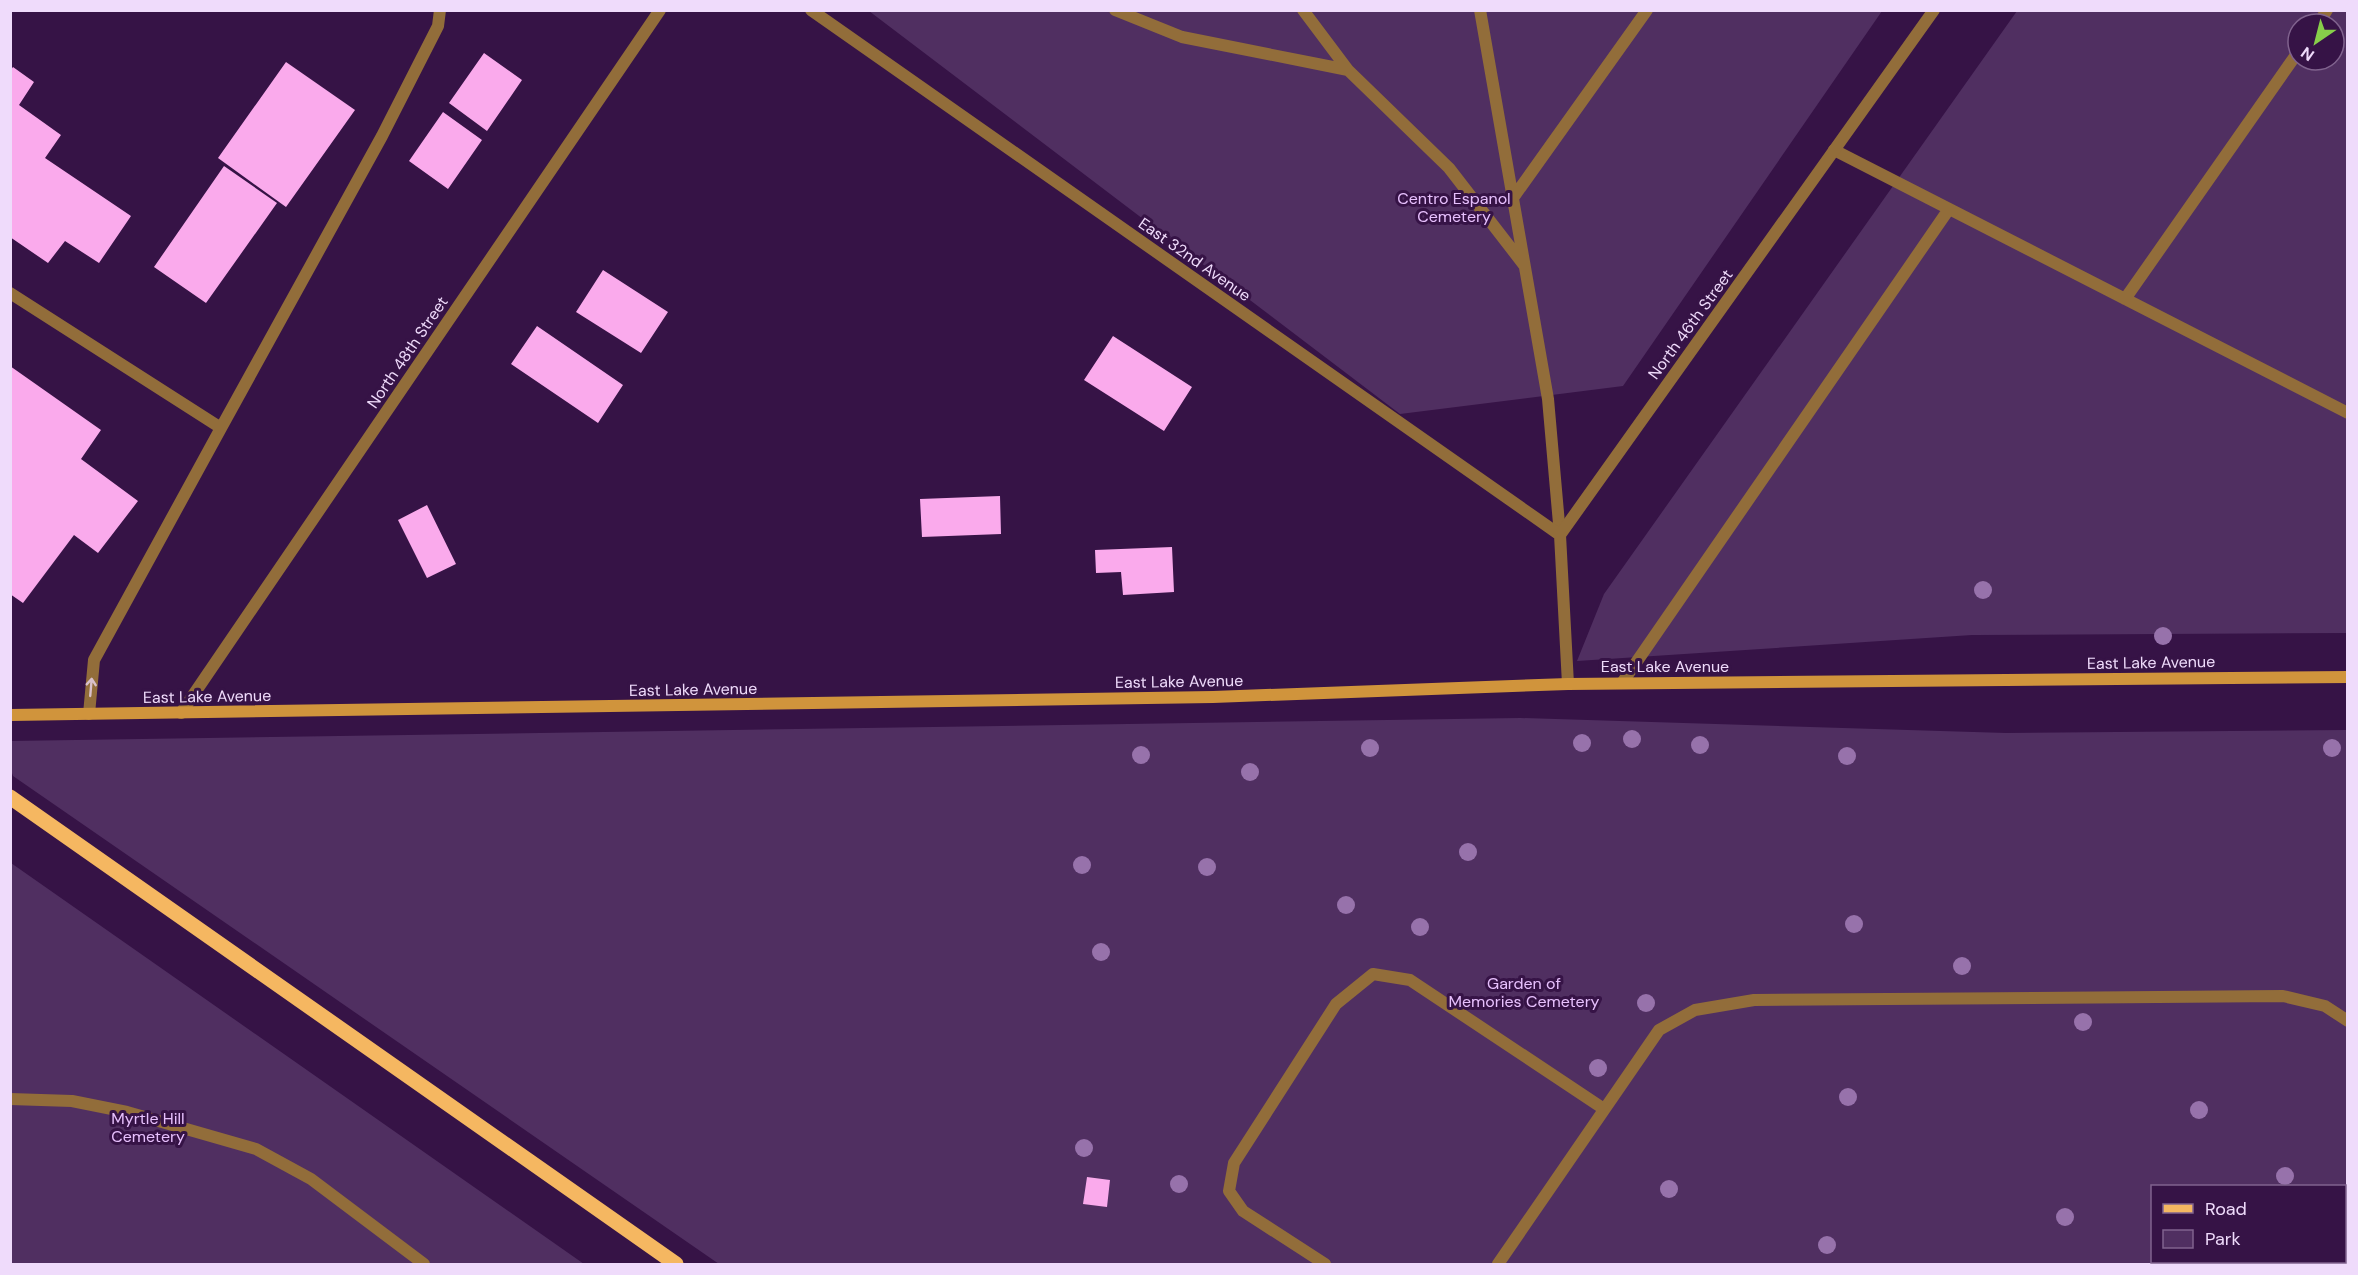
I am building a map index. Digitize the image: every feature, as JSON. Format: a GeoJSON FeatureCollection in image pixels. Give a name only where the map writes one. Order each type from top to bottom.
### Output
{"type":"FeatureCollection","features":[{"type":"Feature","properties":{"kind":"main road"},"geometry":{"type":"LineString","coordinates":[[10,797],[676,1264]]}},
{"type":"Feature","properties":{"kind":"street"},"geometry":{"type":"LineString","coordinates":[[89,714],[94,660],[382,136],[438,26],[440,10]]}},
{"type":"Feature","properties":{"kind":"street","name":"North 48th Street"},"geometry":{"type":"LineString","coordinates":[[181,713],[660,10]]}},
{"type":"Feature","properties":{"kind":"street","name":"East 32nd Avenue"},"geometry":{"type":"LineString","coordinates":[[811,10],[1560,535]]}},
{"type":"Feature","properties":{"kind":"street"},"geometry":{"type":"LineString","coordinates":[[1115,10],[1182,37],[1348,70]]}},
{"type":"Feature","properties":{"kind":"street"},"geometry":{"type":"LineString","coordinates":[[1303,10],[1348,70],[1449,168],[1525,266]]}},
{"type":"Feature","properties":{"kind":"street"},"geometry":{"type":"LineString","coordinates":[[1480,10],[1548,399],[1560,535],[1568,684]]}},
{"type":"Feature","properties":{"kind":"street"},"geometry":{"type":"LineString","coordinates":[[1513,198],[1647,10]]}},
{"type":"Feature","properties":{"kind":"street","name":"North 46th Street"},"geometry":{"type":"LineString","coordinates":[[1560,535],[1934,10]]}},
{"type":"Feature","properties":{"kind":"street"},"geometry":{"type":"LineString","coordinates":[[2125,299],[2286,69]]}},
{"type":"Feature","properties":{"kind":"street"},"geometry":{"type":"LineString","coordinates":[[1834,150],[2348,412]]}},
{"type":"Feature","properties":{"kind":"street"},"geometry":{"type":"LineString","coordinates":[[1622,683],[1949,209]]}},
{"type":"Feature","properties":{"kind":"street"},"geometry":{"type":"LineString","coordinates":[[10,293],[221,428]]}},
{"type":"Feature","properties":{"kind":"street","name":"East Lake Avenue"},"geometry":{"type":"LineString","coordinates":[[10,715],[1213,697],[1622,683],[2348,677]]}},
{"type":"Feature","properties":{"kind":"street"},"geometry":{"type":"LineString","coordinates":[[1325,1264],[1243,1211],[1229,1191],[1234,1163],[1336,1004],[1373,974],[1410,981],[1604,1109]]}},
{"type":"Feature","properties":{"kind":"street"},"geometry":{"type":"LineString","coordinates":[[1498,1264],[1659,1030],[1695,1010],[1754,1000],[2283,996],[2325,1006],[2348,1021]]}},
{"type":"Feature","properties":{"kind":"street"},"geometry":{"type":"LineString","coordinates":[[10,1099],[83,1103],[127,1112],[255,1149],[311,1179],[424,1264]]}},
{"type":"Feature","properties":{"kind":"green space","name":"Centro Espanol Cemetery"},"geometry":{"type":"Polygon","coordinates":[[[869,11],[1882,11],[1623,386],[1400,414],[869,11]]]}},
{"type":"Feature","properties":{"kind":"green space"},"geometry":{"type":"Polygon","coordinates":[[[2017,11],[2347,11],[2347,633],[1972,635],[1577,661],[1604,594],[2017,11]]]}},
{"type":"Feature","properties":{"kind":"green space","name":"Garden of Memories Cemetery"},"geometry":{"type":"Polygon","coordinates":[[[1520,718],[2006,733],[2347,730],[2347,1264],[719,1264],[13,776],[10,741],[1520,718]]]}},
{"type":"Feature","properties":{"kind":"green space","name":"Myrtle Hill Cemetery"},"geometry":{"type":"Polygon","coordinates":[[[11,863],[584,1264],[11,1264],[11,863]]]}},
{"type":"Feature","properties":{"kind":"building"},"geometry":{"type":"Polygon","coordinates":[[[484,53],[522,80],[487,131],[449,103],[484,53]]]}},
{"type":"Feature","properties":{"kind":"building"},"geometry":{"type":"Polygon","coordinates":[[[286,62],[355,110],[286,207],[218,158],[286,62]]]}},
{"type":"Feature","properties":{"kind":"building"},"geometry":{"type":"Polygon","coordinates":[[[13,67],[34,82],[19,105],[61,135],[45,158],[131,216],[99,263],[65,241],[48,263],[10,237],[10,71],[13,67]]]}},
{"type":"Feature","properties":{"kind":"building"},"geometry":{"type":"Polygon","coordinates":[[[443,112],[482,140],[448,189],[409,161],[443,112]]]}},
{"type":"Feature","properties":{"kind":"building"},"geometry":{"type":"Polygon","coordinates":[[[224,166],[277,203],[206,303],[154,267],[224,166]]]}},
{"type":"Feature","properties":{"kind":"building"},"geometry":{"type":"Polygon","coordinates":[[[603,270],[668,312],[641,353],[576,312],[603,270]]]}},
{"type":"Feature","properties":{"kind":"building"},"geometry":{"type":"Polygon","coordinates":[[[537,326],[623,385],[598,423],[511,364],[537,326]]]}},
{"type":"Feature","properties":{"kind":"building"},"geometry":{"type":"Polygon","coordinates":[[[1113,336],[1192,387],[1164,431],[1084,380],[1113,336]]]}},
{"type":"Feature","properties":{"kind":"building"},"geometry":{"type":"Polygon","coordinates":[[[10,366],[101,430],[81,459],[138,501],[98,553],[74,535],[23,603],[10,594],[10,366]]]}},
{"type":"Feature","properties":{"kind":"building"},"geometry":{"type":"Polygon","coordinates":[[[1000,496],[1001,534],[922,537],[920,499],[1000,496]]]}},
{"type":"Feature","properties":{"kind":"building"},"geometry":{"type":"Polygon","coordinates":[[[427,505],[456,564],[427,578],[398,520],[427,505]]]}},
{"type":"Feature","properties":{"kind":"building"},"geometry":{"type":"Polygon","coordinates":[[[1172,547],[1174,592],[1123,595],[1121,572],[1096,573],[1095,550],[1172,547]]]}},
{"type":"Feature","properties":{"kind":"building"},"geometry":{"type":"Polygon","coordinates":[[[1087,1177],[1110,1180],[1107,1207],[1083,1204],[1087,1177]]]}}]}
